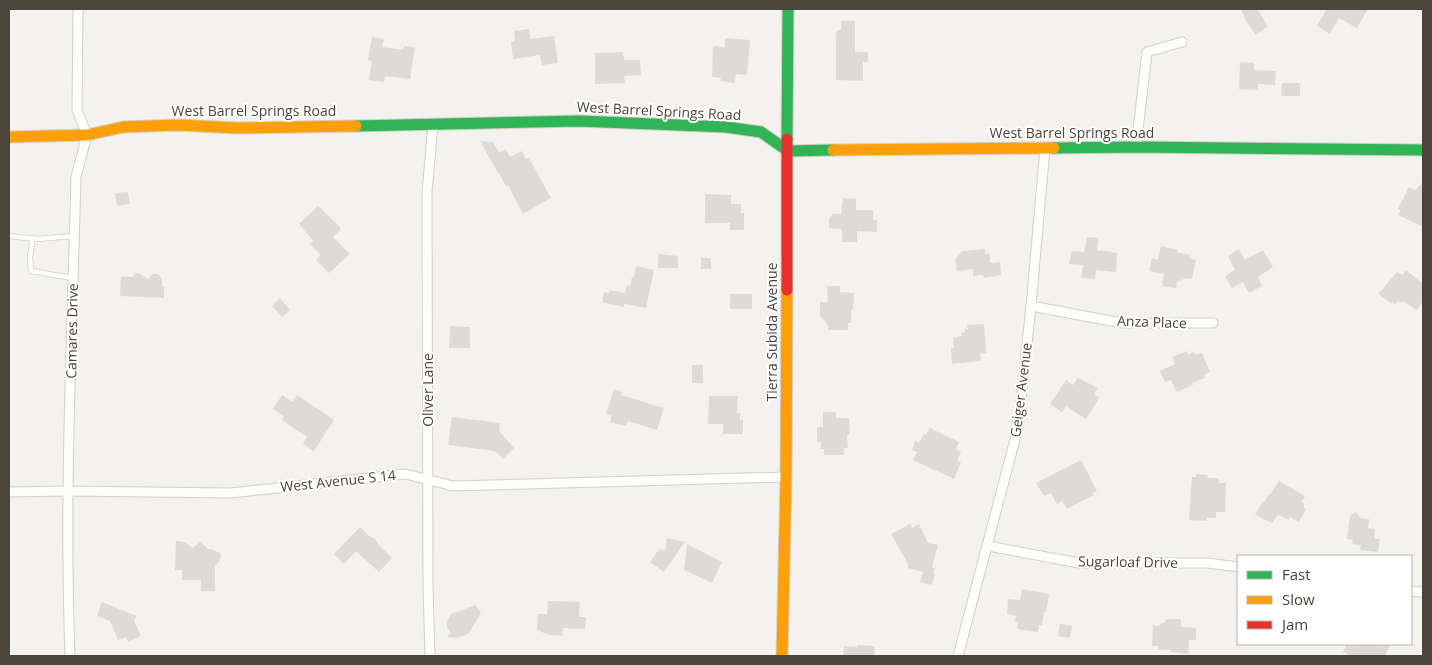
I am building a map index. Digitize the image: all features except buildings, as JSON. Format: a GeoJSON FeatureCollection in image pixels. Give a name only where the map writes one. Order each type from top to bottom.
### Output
{"type":"FeatureCollection","features":[{"type":"Feature","properties":{"kind":"street"},"geometry":{"type":"LineString","coordinates":[[78,9],[77,110],[87,135]]}},
{"type":"Feature","properties":{"kind":"street","name":"Tierra Subida Avenue"},"geometry":{"type":"LineString","coordinates":[[782,656],[786,477],[788,9]]}},
{"type":"Feature","properties":{"kind":"street"},"geometry":{"type":"LineString","coordinates":[[1136,147],[1147,52],[1182,42]]}},
{"type":"Feature","properties":{"kind":"street","name":"West Barrel Springs Road"},"geometry":{"type":"LineString","coordinates":[[9,137],[87,135],[123,127],[237,128],[579,121],[726,127],[761,132],[788,151],[1136,147],[1423,150]]}},
{"type":"Feature","properties":{"kind":"street","name":"Oliver Lane"},"geometry":{"type":"LineString","coordinates":[[430,656],[428,587],[427,192],[433,125]]}},
{"type":"Feature","properties":{"kind":"street","name":"Camares Drive"},"geometry":{"type":"LineString","coordinates":[[70,656],[68,491],[74,236],[76,177],[87,135]]}},
{"type":"Feature","properties":{"kind":"street","name":"Geiger Avenue"},"geometry":{"type":"LineString","coordinates":[[958,656],[1018,428],[1045,148]]}},
{"type":"Feature","properties":{"kind":"street","name":"Anza Place"},"geometry":{"type":"LineString","coordinates":[[1031,306],[1122,323],[1213,323]]}},
{"type":"Feature","properties":{"kind":"street","name":"West Avenue S 14"},"geometry":{"type":"LineString","coordinates":[[9,492],[231,493],[404,474],[453,486],[786,477]]}},
{"type":"Feature","properties":{"kind":"street","name":"Sugarloaf Drive"},"geometry":{"type":"LineString","coordinates":[[988,546],[1079,563],[1208,563],[1237,568]]}},
{"type":"Feature","properties":{"kind":"lane"},"geometry":{"type":"LineString","coordinates":[[9,236],[33,238],[74,236]]}},
{"type":"Feature","properties":{"kind":"lane"},"geometry":{"type":"LineString","coordinates":[[33,238],[30,257],[31,271],[73,278]]}},
{"type":"Feature","properties":{"kind":"traffic: fast"},"geometry":{"type":"LineString","coordinates":[[787,139],[788,9]]}},
{"type":"Feature","properties":{"kind":"traffic: fast"},"geometry":{"type":"LineString","coordinates":[[356,126],[579,121],[726,127],[761,132],[788,151],[833,150]]}},
{"type":"Feature","properties":{"kind":"traffic: fast"},"geometry":{"type":"LineString","coordinates":[[1054,148],[1423,150]]}},
{"type":"Feature","properties":{"kind":"traffic: slow"},"geometry":{"type":"LineString","coordinates":[[9,137],[87,135],[123,127],[178,125],[237,128],[356,126]]}},
{"type":"Feature","properties":{"kind":"traffic: slow"},"geometry":{"type":"LineString","coordinates":[[833,150],[1054,148]]}},
{"type":"Feature","properties":{"kind":"traffic: slow"},"geometry":{"type":"LineString","coordinates":[[782,656],[786,477],[787,290]]}},
{"type":"Feature","properties":{"kind":"traffic: jam"},"geometry":{"type":"LineString","coordinates":[[787,139],[787,290]]}}]}
